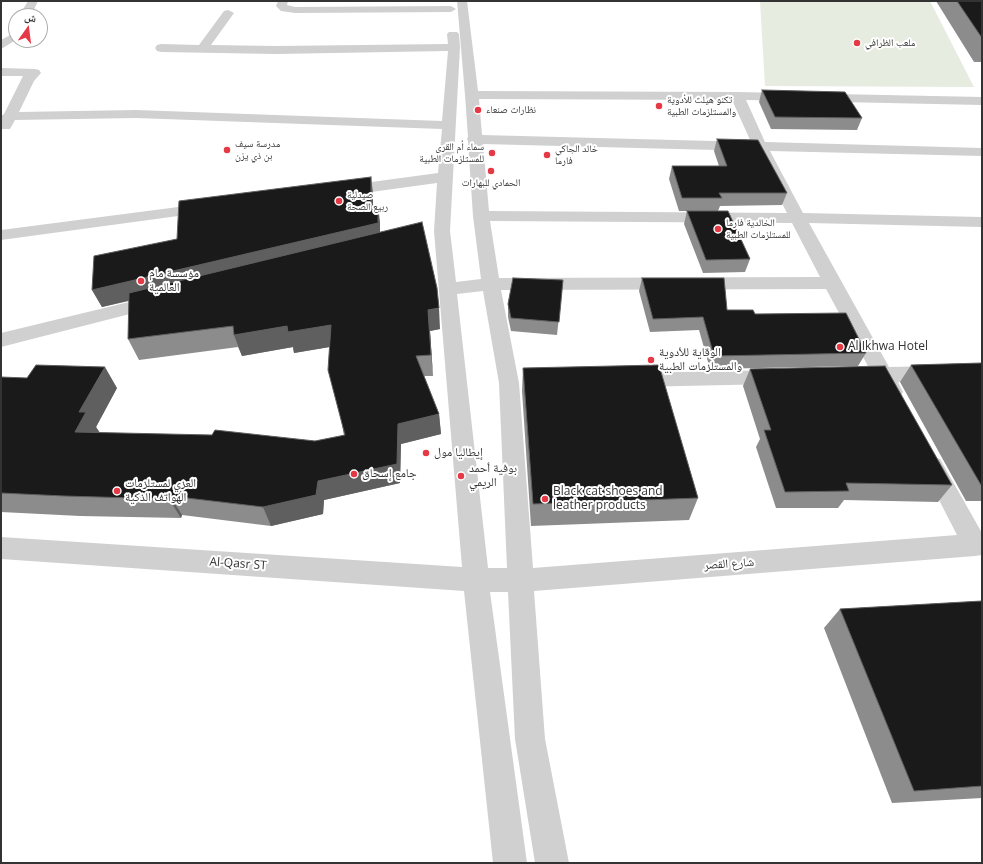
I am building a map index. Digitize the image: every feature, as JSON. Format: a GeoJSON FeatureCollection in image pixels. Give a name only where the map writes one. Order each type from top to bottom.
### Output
{"type":"FeatureCollection","features":[{"type":"Feature","properties":{"kind":"street"},"geometry":{"type":"LineString","coordinates":[[283,1],[281,6],[285,9],[295,10],[454,4]]}},
{"type":"Feature","properties":{"kind":"street"},"geometry":{"type":"LineString","coordinates":[[454,4],[454,47],[446,177],[435,233],[448,288],[476,580],[510,863]]}},
{"type":"Feature","properties":{"kind":"street"},"geometry":{"type":"LineString","coordinates":[[454,4],[472,95],[474,139],[481,216],[491,284],[517,383],[522,580],[530,739],[552,863]]}},
{"type":"Feature","properties":{"kind":"street"},"geometry":{"type":"LineString","coordinates":[[202,49],[228,13]]}},
{"type":"Feature","properties":{"kind":"street"},"geometry":{"type":"LineString","coordinates":[[161,48],[276,50],[454,47]]}},
{"type":"Feature","properties":{"kind":"street"},"geometry":{"type":"LineString","coordinates":[[1,72],[36,73],[28,79],[5,119],[1,135]]}},
{"type":"Feature","properties":{"kind":"street"},"geometry":{"type":"LineString","coordinates":[[472,95],[737,96],[979,103]]}},
{"type":"Feature","properties":{"kind":"street"},"geometry":{"type":"LineString","coordinates":[[737,96],[760,146],[832,283],[902,410]]}},
{"type":"Feature","properties":{"kind":"street"},"geometry":{"type":"LineString","coordinates":[[5,119],[136,114],[450,125]]}},
{"type":"Feature","properties":{"kind":"street"},"geometry":{"type":"LineString","coordinates":[[474,139],[982,152]]}},
{"type":"Feature","properties":{"kind":"street"},"geometry":{"type":"LineString","coordinates":[[329,192],[446,177]]}},
{"type":"Feature","properties":{"kind":"street"},"geometry":{"type":"LineString","coordinates":[[1,235],[228,206]]}},
{"type":"Feature","properties":{"kind":"street"},"geometry":{"type":"LineString","coordinates":[[481,216],[798,218],[982,222]]}},
{"type":"Feature","properties":{"kind":"street"},"geometry":{"type":"LineString","coordinates":[[448,288],[491,284],[832,283]]}},
{"type":"Feature","properties":{"kind":"street"},"geometry":{"type":"LineString","coordinates":[[1,340],[171,298]]}},
{"type":"Feature","properties":{"kind":"street"},"geometry":{"type":"LineString","coordinates":[[852,376],[982,372]]}},
{"type":"Feature","properties":{"kind":"street"},"geometry":{"type":"LineString","coordinates":[[613,381],[796,377]]}},
{"type":"Feature","properties":{"kind":"street"},"geometry":{"type":"LineString","coordinates":[[925,452],[978,545]]}},
{"type":"Feature","properties":{"kind":"street","name":"شارع القصر"},"geometry":{"type":"LineString","coordinates":[[476,580],[522,580],[978,545]]}},
{"type":"Feature","properties":{"kind":"street","name":"Al-Qasr ST"},"geometry":{"type":"LineString","coordinates":[[1,548],[476,580]]}},
{"type":"Feature","properties":{"kind":"shaded area","name":"ملعب الظرافي"},"geometry":{"type":"Polygon","coordinates":[[[760,1],[930,1],[974,87],[765,86],[760,1]]]}},
{"type":"Feature","properties":{"kind":"building"},"geometry":{"type":"Polygon","coordinates":[[[957,1],[982,1],[982,38],[957,1]]]}},
{"type":"Feature","properties":{"kind":"building"},"geometry":{"type":"Polygon","coordinates":[[[762,90],[845,92],[862,118],[775,117],[762,90]]]}},
{"type":"Feature","properties":{"kind":"building"},"geometry":{"type":"Polygon","coordinates":[[[717,139],[758,140],[787,193],[719,193],[722,198],[682,198],[672,166],[727,166],[717,139]]]}},
{"type":"Feature","properties":{"kind":"building"},"geometry":{"type":"Polygon","coordinates":[[[371,177],[371,206],[378,206],[378,223],[92,290],[94,256],[177,239],[179,201],[371,177]]]}},
{"type":"Feature","properties":{"kind":"building"},"geometry":{"type":"Polygon","coordinates":[[[687,211],[728,211],[750,259],[706,260],[687,211]]]}},
{"type":"Feature","properties":{"kind":"building"},"geometry":{"type":"Polygon","coordinates":[[[422,222],[437,288],[439,308],[428,310],[431,355],[416,356],[439,414],[398,424],[397,464],[318,481],[316,495],[263,507],[170,496],[169,499],[1,493],[1,377],[27,378],[36,365],[105,367],[79,412],[86,412],[75,432],[212,435],[215,430],[315,441],[345,435],[328,370],[331,325],[288,332],[287,326],[234,335],[233,326],[128,339],[129,293],[422,222]]]}},
{"type":"Feature","properties":{"kind":"building"},"geometry":{"type":"Polygon","coordinates":[[[513,278],[563,280],[559,322],[511,318],[508,304],[513,278]]]}},
{"type":"Feature","properties":{"kind":"building"},"geometry":{"type":"Polygon","coordinates":[[[642,278],[724,278],[727,310],[753,310],[755,314],[846,313],[866,353],[714,356],[703,317],[653,319],[642,278]]]}},
{"type":"Feature","properties":{"kind":"building"},"geometry":{"type":"Polygon","coordinates":[[[982,363],[982,485],[981,485],[911,365],[982,363]]]}},
{"type":"Feature","properties":{"kind":"building"},"geometry":{"type":"Polygon","coordinates":[[[659,365],[698,498],[533,504],[523,368],[659,365]]]}},
{"type":"Feature","properties":{"kind":"building"},"geometry":{"type":"Polygon","coordinates":[[[885,366],[952,485],[846,483],[849,491],[785,492],[764,430],[771,430],[750,369],[885,366]]]}},
{"type":"Feature","properties":{"kind":"building"},"geometry":{"type":"Polygon","coordinates":[[[982,601],[982,786],[914,791],[840,609],[982,601]]]}},
{"type":"Feature","properties":{"kind":"place","name":"ملعب الظرافي"},"geometry":{"type":"Point","coordinates":[857,43]}},
{"type":"Feature","properties":{"kind":"place","name":"تكنو هيلث للأدوية والمستلزمات الطبية"},"geometry":{"type":"Point","coordinates":[659,106]}},
{"type":"Feature","properties":{"kind":"place","name":"نظارات صنعاء"},"geometry":{"type":"Point","coordinates":[478,110]}},
{"type":"Feature","properties":{"kind":"place","name":"مدرسة سيف بن ذي يزن"},"geometry":{"type":"Point","coordinates":[227,150]}},
{"type":"Feature","properties":{"kind":"place","name":"سماء أم القرى للمستلزمات الطبية"},"geometry":{"type":"Point","coordinates":[492,153]}},
{"type":"Feature","properties":{"kind":"place","name":"خالد الجاكي فارما"},"geometry":{"type":"Point","coordinates":[547,155]}},
{"type":"Feature","properties":{"kind":"place","name":"الحمادي للبهارات"},"geometry":{"type":"Point","coordinates":[491,171]}},
{"type":"Feature","properties":{"kind":"place","name":"صيدلية ربيع الصحة"},"geometry":{"type":"Point","coordinates":[339,201]}},
{"type":"Feature","properties":{"kind":"place","name":"الخالدية فارما للمستلزمات الطبية"},"geometry":{"type":"Point","coordinates":[718,229]}},
{"type":"Feature","properties":{"kind":"place","name":"مؤسسة مام العالمية"},"geometry":{"type":"Point","coordinates":[141,281]}},
{"type":"Feature","properties":{"kind":"place","name":"Al Ikhwa Hotel"},"geometry":{"type":"Point","coordinates":[840,347]}},
{"type":"Feature","properties":{"kind":"place","name":"الوقاية للأدوية والمستلزمات الطبية"},"geometry":{"type":"Point","coordinates":[651,360]}},
{"type":"Feature","properties":{"kind":"place","name":"إيطاليا مول"},"geometry":{"type":"Point","coordinates":[426,453]}},
{"type":"Feature","properties":{"kind":"place","name":"جامع إسحاق"},"geometry":{"type":"Point","coordinates":[354,474]}},
{"type":"Feature","properties":{"kind":"place","name":"بوفية أحمد الريمي"},"geometry":{"type":"Point","coordinates":[461,476]}},
{"type":"Feature","properties":{"kind":"place","name":"العزي لمستلزمات الهواتف الذكية"},"geometry":{"type":"Point","coordinates":[117,491]}},
{"type":"Feature","properties":{"kind":"place","name":"Black cat shoes and leather products"},"geometry":{"type":"Point","coordinates":[545,499]}}]}
